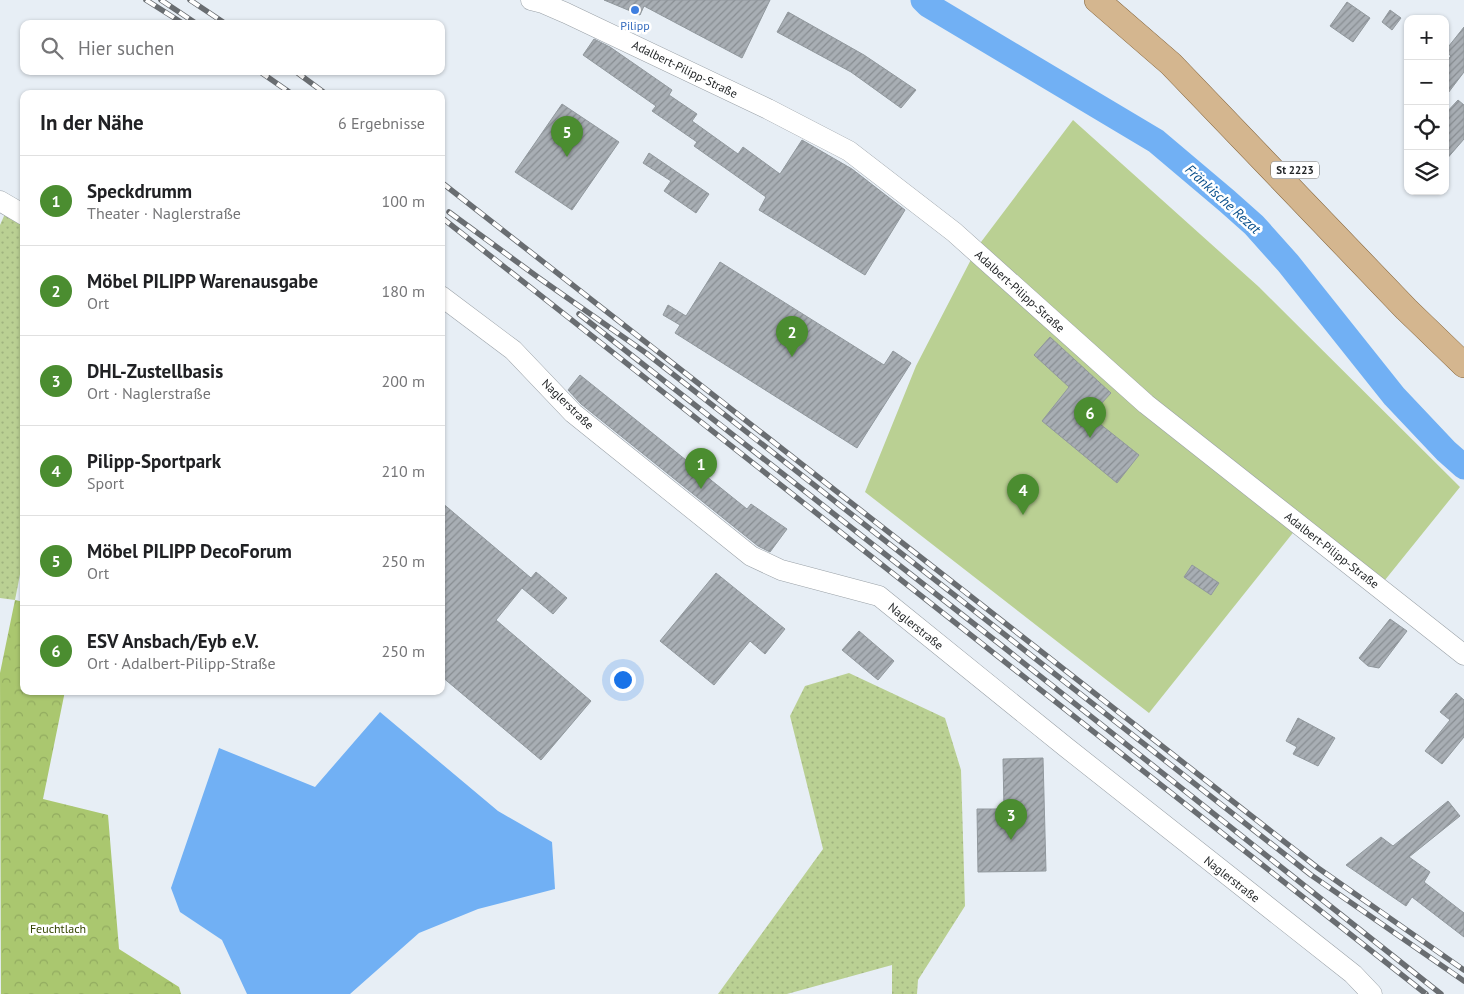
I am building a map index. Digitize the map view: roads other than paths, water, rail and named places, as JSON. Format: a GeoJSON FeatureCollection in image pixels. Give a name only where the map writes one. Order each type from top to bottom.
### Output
{"type":"FeatureCollection","features":[{"type":"Feature","properties":{"kind":"main road","name":"St 2223"},"geometry":{"type":"LineString","coordinates":[[1097,0],[1171,64],[1406,309],[1464,365]]}},
{"type":"Feature","properties":{"kind":"main road","name":"St 2223"},"geometry":{"type":"LineString","coordinates":[[1121,0],[1194,63],[1417,300],[1464,345]]}},
{"type":"Feature","properties":{"kind":"street","name":"Adalbert-Pilipp-Straße"},"geometry":{"type":"LineString","coordinates":[[531,0],[566,13],[768,109],[849,151],[954,232],[1146,404],[1464,655]]}},
{"type":"Feature","properties":{"kind":"street"},"geometry":{"type":"LineString","coordinates":[[0,201],[20,213]]}},
{"type":"Feature","properties":{"kind":"street","name":"Naglerstraße"},"geometry":{"type":"LineString","coordinates":[[445,299],[513,350],[573,413],[751,556],[782,570],[879,596],[1067,748],[1353,974],[1372,994]]}},
{"type":"Feature","properties":{"kind":"water"},"geometry":{"type":"Polygon","coordinates":[[[380,712],[498,811],[552,842],[555,889],[478,909],[419,933],[350,994],[247,994],[222,940],[180,912],[171,888],[219,748],[315,787],[380,712]]]}},
{"type":"Feature","properties":{"kind":"waterway","name":"Fränkische Rezat"},"geometry":{"type":"LineString","coordinates":[[923,0],[928,5],[1156,141],[1227,201],[1254,225],[1288,263],[1394,396],[1446,451],[1464,467]]}},
{"type":"Feature","properties":{"kind":"railway"},"geometry":{"type":"LineString","coordinates":[[146,0],[178,20]]}},
{"type":"Feature","properties":{"kind":"railway"},"geometry":{"type":"LineString","coordinates":[[161,0],[191,20]]}},
{"type":"Feature","properties":{"kind":"railway"},"geometry":{"type":"LineString","coordinates":[[190,0],[220,20]]}},
{"type":"Feature","properties":{"kind":"railway"},"geometry":{"type":"LineString","coordinates":[[265,75],[286,90]]}},
{"type":"Feature","properties":{"kind":"railway"},"geometry":{"type":"LineString","coordinates":[[300,75],[321,90]]}},
{"type":"Feature","properties":{"kind":"railway"},"geometry":{"type":"LineString","coordinates":[[445,185],[1318,868],[1464,970]]}},
{"type":"Feature","properties":{"kind":"railway"},"geometry":{"type":"LineString","coordinates":[[449,212],[646,353],[1311,875],[1464,981]]}},
{"type":"Feature","properties":{"kind":"railway"},"geometry":{"type":"LineString","coordinates":[[445,220],[1426,994]]}},
{"type":"Feature","properties":{"kind":"railway"},"geometry":{"type":"LineString","coordinates":[[579,314],[1441,994]]}},
{"type":"Feature","properties":{"kind":"place","name":"Pilipp"},"geometry":{"type":"Point","coordinates":[635,10]}},
{"type":"Feature","properties":{"kind":"place","name":"Möbel PILIPP DecoForum"},"geometry":{"type":"Point","coordinates":[567,157]}},
{"type":"Feature","properties":{"kind":"place","name":"Möbel PILIPP Warenausgabe"},"geometry":{"type":"Point","coordinates":[792,357]}},
{"type":"Feature","properties":{"kind":"place","name":"ESV Ansbach/Eyb e.V."},"geometry":{"type":"Point","coordinates":[1090,438]}},
{"type":"Feature","properties":{"kind":"place","name":"Speckdrumm"},"geometry":{"type":"Point","coordinates":[701,489]}},
{"type":"Feature","properties":{"kind":"place","name":"Pilipp-Sportpark"},"geometry":{"type":"Point","coordinates":[1023,515]}},
{"type":"Feature","properties":{"kind":"place","name":"DHL-Zustellbasis"},"geometry":{"type":"Point","coordinates":[1011,840]}},
{"type":"Feature","properties":{"kind":"park label","name":"Feuchtlach"},"geometry":{"type":"Point","coordinates":[58,928]}}]}
